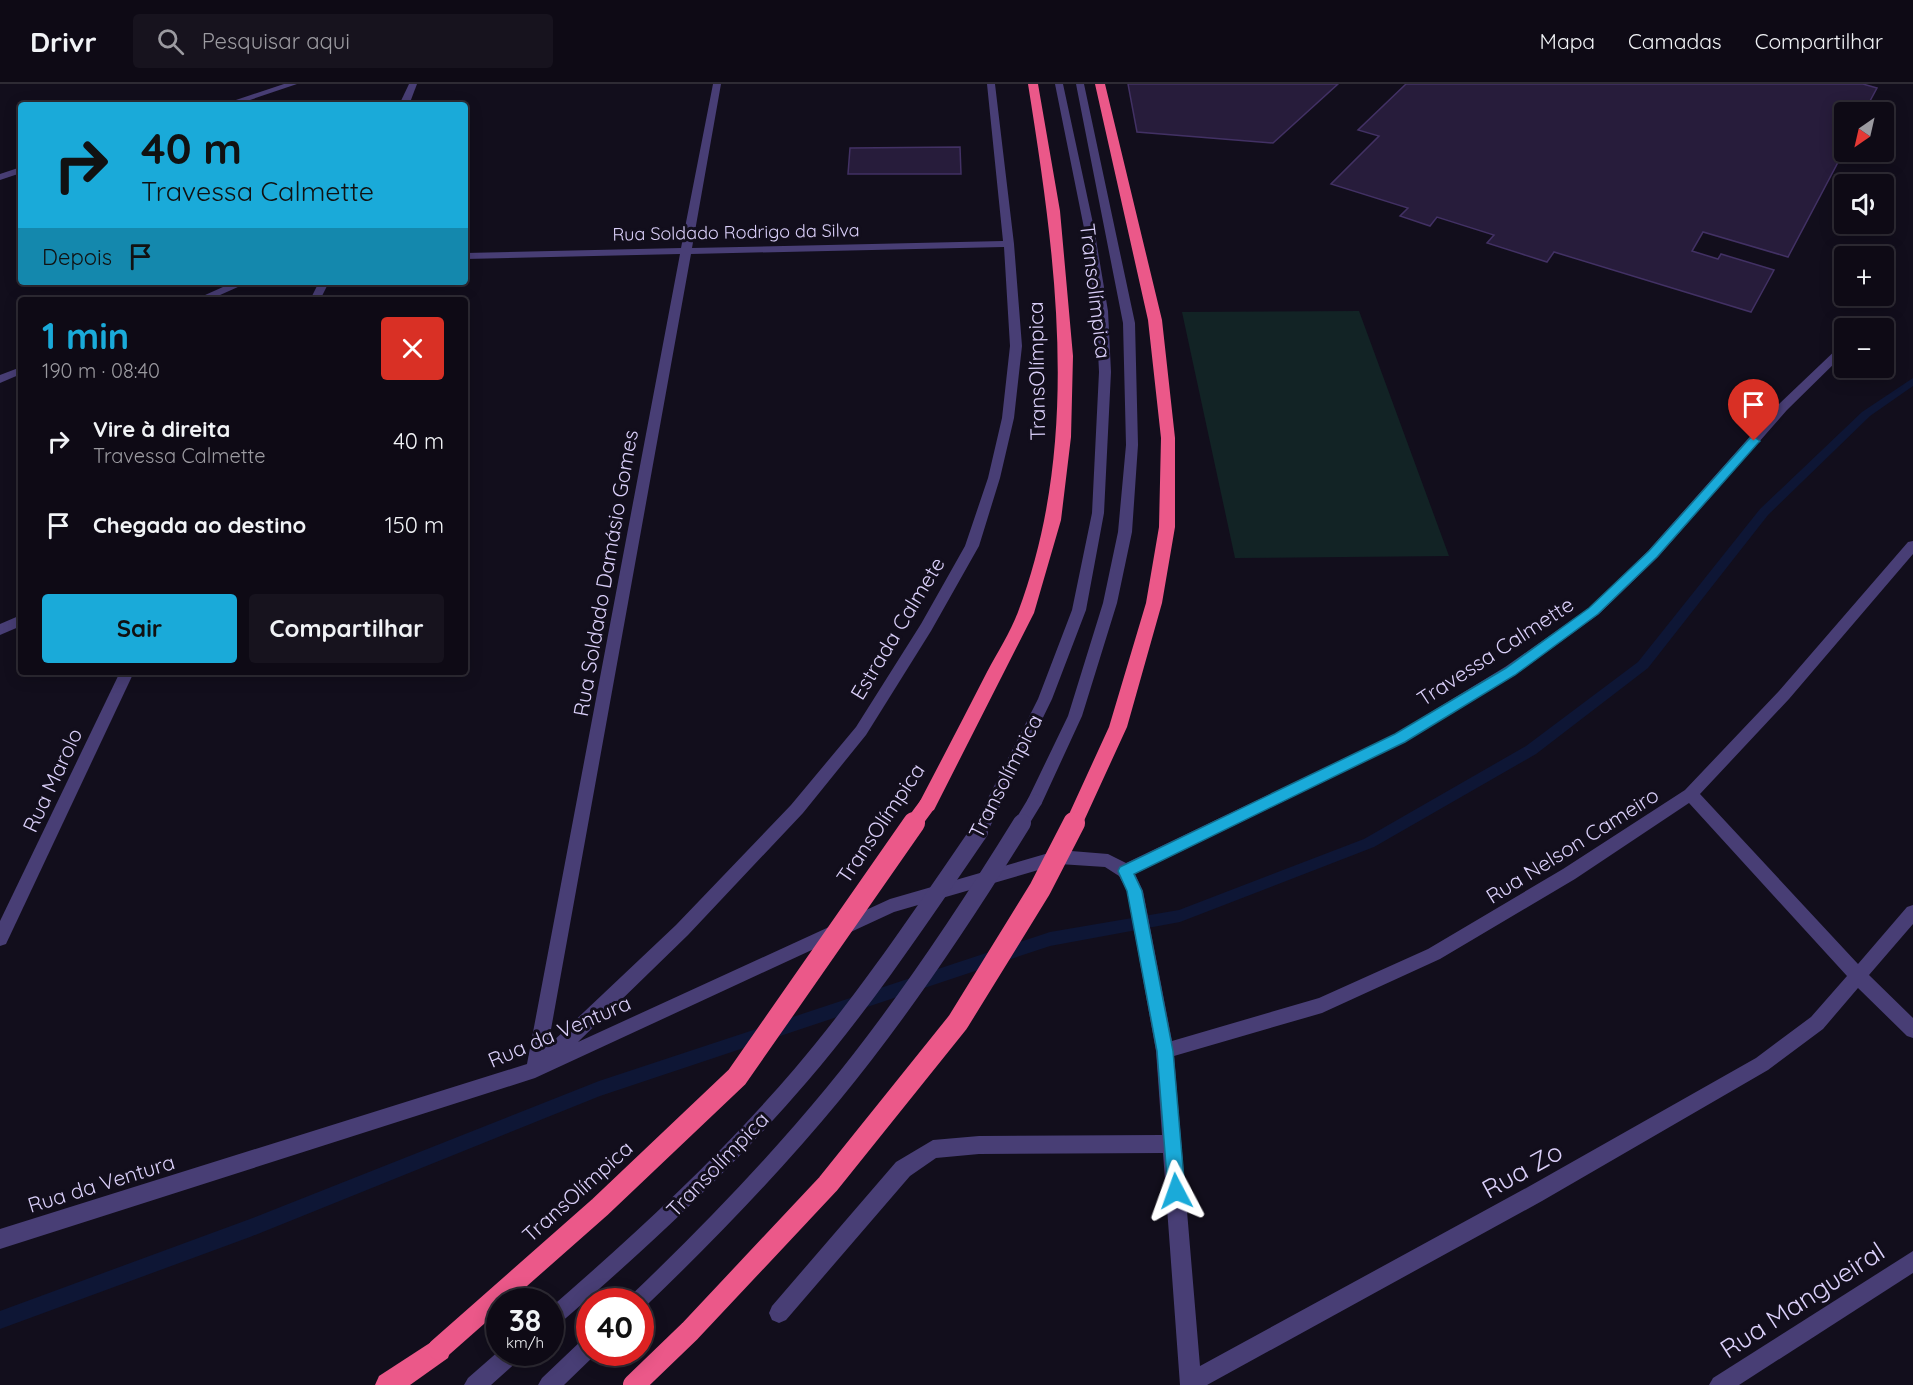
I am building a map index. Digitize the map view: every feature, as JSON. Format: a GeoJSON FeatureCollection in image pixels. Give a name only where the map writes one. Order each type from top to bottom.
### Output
{"type":"FeatureCollection","features":[{"type":"Feature","properties":{"kind":"highway","name":"TransOlímpica"},"geometry":{"type":"LineString","coordinates":[[388,1385],[439,1349],[600,1207],[737,1077],[826,946],[927,805],[1026,613],[1053,520],[1064,437],[1066,356],[1054,211],[1033,84]]}},
{"type":"Feature","properties":{"kind":"highway","name":"TransOlímpica"},"geometry":{"type":"LineString","coordinates":[[634,1385],[690,1331],[828,1184],[958,1022],[1040,889],[1074,823],[1118,727],[1154,603],[1167,526],[1168,438],[1155,320],[1100,84]]}},
{"type":"Feature","properties":{"kind":"street"},"geometry":{"type":"LineString","coordinates":[[236,102],[293,84]]}},
{"type":"Feature","properties":{"kind":"street"},"geometry":{"type":"LineString","coordinates":[[405,102],[413,84]]}},
{"type":"Feature","properties":{"kind":"street","name":"Rua Soldado Damásio Gomes"},"geometry":{"type":"LineString","coordinates":[[535,1070],[717,84]]}},
{"type":"Feature","properties":{"kind":"street","name":"Estrada Calmete"},"geometry":{"type":"LineString","coordinates":[[535,1070],[682,930],[797,809],[861,730],[932,617],[972,546],[994,478],[1008,418],[1016,346],[1009,244],[991,84]]}},
{"type":"Feature","properties":{"kind":"street","name":"Transolímpica"},"geometry":{"type":"LineString","coordinates":[[564,1308],[630,1253],[719,1165],[802,1074],[891,959],[979,832],[1045,699],[1079,610],[1098,513],[1106,372],[1102,311],[1089,228],[1059,84]]}},
{"type":"Feature","properties":{"kind":"street","name":"Transolímpica"},"geometry":{"type":"LineString","coordinates":[[652,1288],[797,1136],[892,1018],[981,890],[1035,801],[1075,716],[1110,603],[1125,532],[1132,445],[1129,324],[1080,84]]}},
{"type":"Feature","properties":{"kind":"street"},"geometry":{"type":"LineString","coordinates":[[0,177],[18,171]]}},
{"type":"Feature","properties":{"kind":"street","name":"Rua Soldado Rodrigo da Silva"},"geometry":{"type":"LineString","coordinates":[[468,256],[1009,244]]}},
{"type":"Feature","properties":{"kind":"street"},"geometry":{"type":"LineString","coordinates":[[206,297],[236,285]]}},
{"type":"Feature","properties":{"kind":"street","name":"Travessa Calmette"},"geometry":{"type":"LineString","coordinates":[[1125,871],[1400,738],[1510,671],[1594,611],[1653,554],[1783,407],[1834,358]]}},
{"type":"Feature","properties":{"kind":"street"},"geometry":{"type":"LineString","coordinates":[[0,379],[18,371]]}},
{"type":"Feature","properties":{"kind":"street","name":"Rua Nelson Cameiro"},"geometry":{"type":"LineString","coordinates":[[1165,1051],[1322,1005],[1434,954],[1569,874],[1690,794],[1784,695],[1913,545]]}},
{"type":"Feature","properties":{"kind":"street"},"geometry":{"type":"LineString","coordinates":[[0,630],[18,621]]}},
{"type":"Feature","properties":{"kind":"street","name":"Rua Marolo"},"geometry":{"type":"LineString","coordinates":[[0,939],[126,675]]}},
{"type":"Feature","properties":{"kind":"street"},"geometry":{"type":"LineString","coordinates":[[1690,794],[1858,976],[1913,1030]]}},
{"type":"Feature","properties":{"kind":"street","name":"Rua da Ventura"},"geometry":{"type":"LineString","coordinates":[[0,1239],[535,1070],[890,906],[1059,857],[1108,861],[1125,871]]}},
{"type":"Feature","properties":{"kind":"street"},"geometry":{"type":"LineString","coordinates":[[1125,871],[1135,891],[1165,1051],[1191,1383]]}},
{"type":"Feature","properties":{"kind":"street","name":"Rua Zo"},"geometry":{"type":"LineString","coordinates":[[1191,1383],[1535,1194],[1762,1064],[1817,1023],[1913,912]]}},
{"type":"Feature","properties":{"kind":"street"},"geometry":{"type":"LineString","coordinates":[[779,1313],[903,1169],[933,1149],[979,1145],[1173,1144]]}},
{"type":"Feature","properties":{"kind":"street","name":"Rua Mangueiral"},"geometry":{"type":"LineString","coordinates":[[1720,1385],[1913,1261]]}},
{"type":"Feature","properties":{"kind":"street"},"geometry":{"type":"LineString","coordinates":[[549,1385],[576,1359]]}},
{"type":"Feature","properties":{"kind":"street"},"geometry":{"type":"LineString","coordinates":[[475,1385],[498,1366]]}},
{"type":"Feature","properties":{"kind":"shaded area"},"geometry":{"type":"Polygon","coordinates":[[[1359,311],[1449,556],[1235,558],[1182,312],[1359,311]]]}},
{"type":"Feature","properties":{"kind":"building"},"geometry":{"type":"Polygon","coordinates":[[[1128,84],[1338,84],[1273,143],[1137,132],[1128,84]]]}},
{"type":"Feature","properties":{"kind":"building"},"geometry":{"type":"Polygon","coordinates":[[[1406,84],[1863,84],[1877,88],[1869,102],[1834,102],[1834,162],[1838,162],[1788,257],[1703,232],[1692,251],[1718,259],[1721,254],[1774,270],[1751,312],[1554,252],[1547,262],[1487,243],[1494,235],[1437,217],[1430,226],[1400,216],[1408,208],[1331,184],[1379,136],[1358,130],[1406,84]]]}},
{"type":"Feature","properties":{"kind":"building"},"geometry":{"type":"Polygon","coordinates":[[[960,147],[961,174],[848,174],[850,148],[960,147]]]}},
{"type":"Feature","properties":{"kind":"waterway"},"geometry":{"type":"LineString","coordinates":[[0,1320],[250,1228],[599,1089],[1050,939],[1180,916],[1369,843],[1531,750],[1643,665],[1764,512],[1866,414],[1913,381]]}},
{"type":"Feature","properties":{"kind":"route"},"geometry":{"type":"LineString","coordinates":[[1176,1191],[1165,1051],[1135,891],[1125,871],[1400,738],[1510,671],[1594,611],[1653,554],[1754,441]]}}]}
